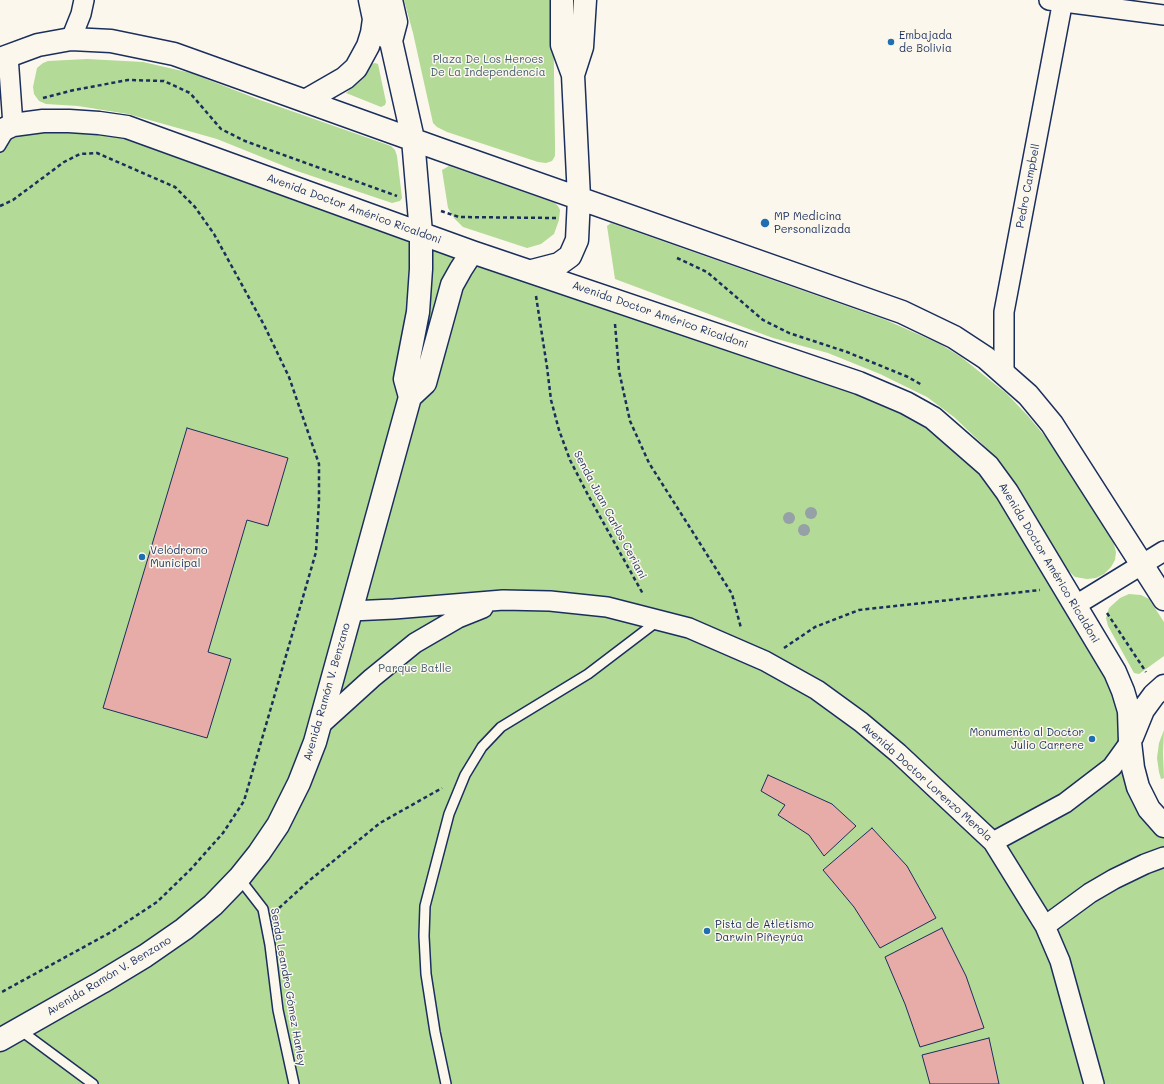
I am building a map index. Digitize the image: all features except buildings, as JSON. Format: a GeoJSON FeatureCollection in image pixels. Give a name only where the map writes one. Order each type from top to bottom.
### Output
{"type":"FeatureCollection","features":[{"type":"Feature","properties":{"kind":"street"},"geometry":{"type":"LineString","coordinates":[[71,39],[81,14],[84,0]]}},
{"type":"Feature","properties":{"kind":"street"},"geometry":{"type":"LineString","coordinates":[[391,0],[396,22],[391,41]]}},
{"type":"Feature","properties":{"kind":"street"},"geometry":{"type":"LineString","coordinates":[[532,271],[559,264],[570,256],[577,240],[579,198],[573,75],[562,45],[562,0]]}},
{"type":"Feature","properties":{"kind":"street"},"geometry":{"type":"LineString","coordinates":[[573,75],[582,47],[585,0]]}},
{"type":"Feature","properties":{"kind":"street"},"geometry":{"type":"LineString","coordinates":[[1058,1],[1164,15]]}},
{"type":"Feature","properties":{"kind":"street","name":"Pedro Campbell"},"geometry":{"type":"LineString","coordinates":[[1004,373],[1004,312],[1058,1]]}},
{"type":"Feature","properties":{"kind":"street"},"geometry":{"type":"LineString","coordinates":[[305,101],[344,78],[356,68],[368,46],[372,33],[372,10]]}},
{"type":"Feature","properties":{"kind":"street"},"geometry":{"type":"LineString","coordinates":[[372,10],[380,30],[391,41]]}},
{"type":"Feature","properties":{"kind":"street"},"geometry":{"type":"LineString","coordinates":[[6,128],[4,57],[38,45],[71,39],[111,41],[174,54],[902,312],[954,337],[986,358],[1028,395],[1052,424],[1164,599]]}},
{"type":"Feature","properties":{"kind":"street","name":"Avenida Ramón V. Benzano"},"geometry":{"type":"LineString","coordinates":[[0,1040],[145,956],[184,929],[213,905],[239,878],[259,853],[278,825],[299,783],[315,742],[410,397],[405,379],[418,312],[421,269],[421,233],[413,139],[391,41]]}},
{"type":"Feature","properties":{"kind":"street","name":"Avenida Doctor Américo Ricaldoni"},"geometry":{"type":"LineString","coordinates":[[6,128],[43,121],[99,122],[127,127],[472,252],[859,382],[906,403],[933,418],[988,466],[1007,492],[1115,672],[1129,711],[1133,768],[1138,787],[1149,809],[1164,826]]}},
{"type":"Feature","properties":{"kind":"street"},"geometry":{"type":"LineString","coordinates":[[410,397],[425,383],[452,285],[472,252]]}},
{"type":"Feature","properties":{"kind":"street"},"geometry":{"type":"LineString","coordinates":[[1070,596],[1142,564],[1164,551]]}},
{"type":"Feature","properties":{"kind":"street","name":"Avenida Doctor Lorenzo Merola"},"geometry":{"type":"LineString","coordinates":[[319,726],[372,678],[415,643],[458,618],[503,600]]}},
{"type":"Feature","properties":{"kind":"street","name":"Avenida Doctor Lorenzo Merola"},"geometry":{"type":"LineString","coordinates":[[351,611],[503,600],[550,601],[607,607],[688,628],[757,657],[817,690],[861,722],[898,753],[993,842],[1044,926],[1060,961],[1094,1084]]}},
{"type":"Feature","properties":{"kind":"street"},"geometry":{"type":"LineString","coordinates":[[993,842],[1065,803],[1112,766],[1130,742],[1144,710],[1154,696],[1164,686]]}},
{"type":"Feature","properties":{"kind":"street"},"geometry":{"type":"LineString","coordinates":[[1044,926],[1090,893],[1114,879],[1145,864],[1164,857]]}},
{"type":"Feature","properties":{"kind":"lane"},"geometry":{"type":"LineString","coordinates":[[0,147],[6,128]]}},
{"type":"Feature","properties":{"kind":"lane"},"geometry":{"type":"LineString","coordinates":[[446,1084],[435,1032],[426,974],[424,936],[425,906],[449,814],[465,775],[482,747],[501,728],[588,674],[659,620]]}},
{"type":"Feature","properties":{"kind":"lane","name":"Senda Leandro Gómez Harley"},"geometry":{"type":"LineString","coordinates":[[239,878],[263,909],[266,921],[278,1010],[294,1084]]}},
{"type":"Feature","properties":{"kind":"lane"},"geometry":{"type":"LineString","coordinates":[[19,1029],[93,1084]]}},
{"type":"Feature","properties":{"kind":"path"},"geometry":{"type":"LineString","coordinates":[[0,206],[13,200],[64,162],[80,154],[97,152],[174,187],[195,207],[214,234],[264,325],[289,377],[319,464],[319,500],[316,552],[244,801],[223,833],[191,869],[157,902],[113,931],[0,993]]}},
{"type":"Feature","properties":{"kind":"path","name":"Senda Juan Carlos Ceriani"},"geometry":{"type":"LineString","coordinates":[[532,271],[548,367],[551,400],[559,430],[570,460],[588,495],[649,605],[659,620]]}},
{"type":"Feature","properties":{"kind":"path"},"geometry":{"type":"LineString","coordinates":[[614,299],[619,372],[630,421],[648,463],[732,594],[757,657],[815,627],[859,610],[1070,596]]}},
{"type":"Feature","properties":{"kind":"path"},"geometry":{"type":"LineString","coordinates":[[266,921],[310,880],[380,824],[465,775]]}},
{"type":"Feature","properties":{"kind":"green space","name":"Plaza De Los Heroes De La Independencia"},"geometry":{"type":"Polygon","coordinates":[[[404,0],[553,0],[555,156],[552,161],[546,163],[538,162],[447,132],[437,127],[433,123],[404,0]]]}},
{"type":"Feature","properties":{"kind":"green space"},"geometry":{"type":"Polygon","coordinates":[[[87,59],[143,62],[191,73],[260,100],[391,146],[395,150],[397,156],[402,198],[400,201],[392,203],[294,170],[217,139],[128,114],[78,106],[46,104],[39,101],[34,94],[33,87],[37,68],[48,61],[87,59]]]}},
{"type":"Feature","properties":{"kind":"green space"},"geometry":{"type":"Polygon","coordinates":[[[372,64],[378,64],[386,102],[385,105],[381,107],[346,93],[361,80],[372,64]]]}},
{"type":"Feature","properties":{"kind":"green space","name":"Parque Batlle"},"geometry":{"type":"Polygon","coordinates":[[[99,123],[859,383],[964,445],[1115,672],[1130,742],[1164,826],[1164,1084],[0,1084],[0,131],[99,123]]]}},
{"type":"Feature","properties":{"kind":"green space"},"geometry":{"type":"Polygon","coordinates":[[[449,166],[555,203],[560,210],[559,220],[554,234],[541,244],[527,248],[463,227],[454,218],[448,208],[442,170],[449,166]]]}},
{"type":"Feature","properties":{"kind":"green space"},"geometry":{"type":"Polygon","coordinates":[[[611,223],[886,320],[940,344],[961,357],[1006,393],[1048,440],[1113,541],[1116,552],[1115,560],[1111,567],[1104,574],[1096,578],[1087,579],[1075,577],[1068,570],[999,460],[954,417],[927,397],[880,374],[828,353],[773,338],[615,279],[607,226],[611,223]]]}},
{"type":"Feature","properties":{"kind":"green space"},"geometry":{"type":"Polygon","coordinates":[[[1129,594],[1141,595],[1149,599],[1164,622],[1164,656],[1139,674],[1134,673],[1108,626],[1106,618],[1109,608],[1120,598],[1129,594]]]}},
{"type":"Feature","properties":{"kind":"green space"},"geometry":{"type":"Polygon","coordinates":[[[1164,730],[1164,778],[1161,779],[1157,758],[1159,743],[1164,730]]]}},
{"type":"Feature","properties":{"kind":"place","name":"Embajada de Bolivia"},"geometry":{"type":"Point","coordinates":[891,42]}},
{"type":"Feature","properties":{"kind":"place","name":"MP Medicina Personalizada"},"geometry":{"type":"Point","coordinates":[765,223]}},
{"type":"Feature","properties":{"kind":"place","name":"Velódromo Municipal"},"geometry":{"type":"Point","coordinates":[142,557]}},
{"type":"Feature","properties":{"kind":"place","name":"Monumento al Doctor Julio Carrere"},"geometry":{"type":"Point","coordinates":[1092,739]}},
{"type":"Feature","properties":{"kind":"place","name":"Pista de Atletismo Darwin Piñeyrúa"},"geometry":{"type":"Point","coordinates":[707,931]}}]}
